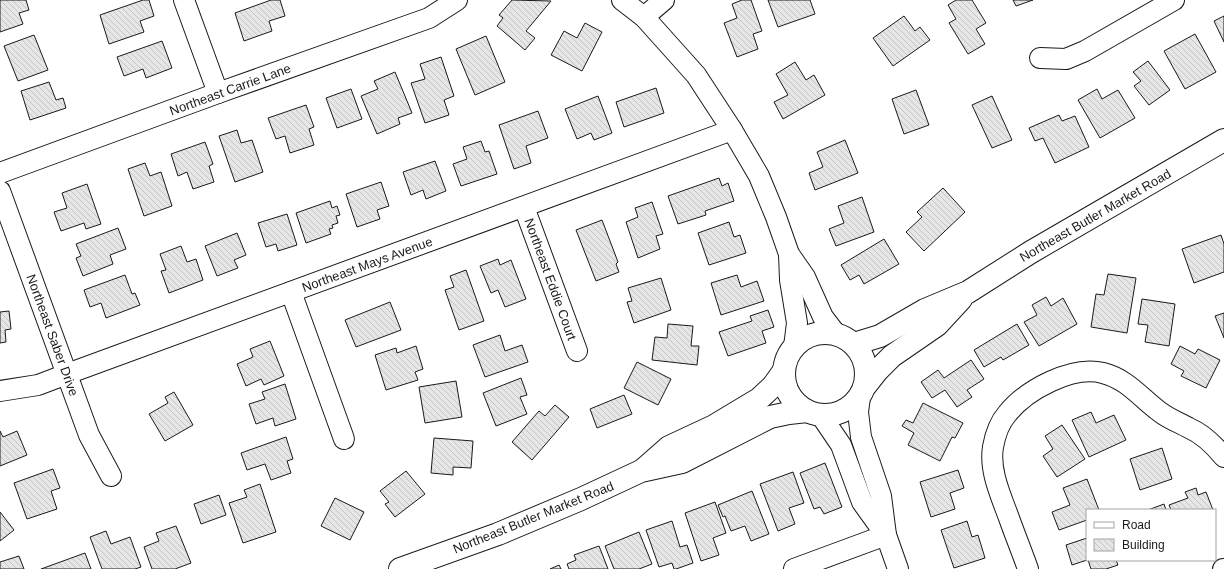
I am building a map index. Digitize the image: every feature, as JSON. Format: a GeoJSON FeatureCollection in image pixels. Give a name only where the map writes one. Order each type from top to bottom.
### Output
{"type":"FeatureCollection","features":[{"type":"Feature","properties":{"kind":"main road","name":"Northeast Butler Market Road"},"geometry":{"type":"LineString","coordinates":[[845,339],[880,336],[925,310],[968,292],[1038,248],[1224,140]]}},
{"type":"Feature","properties":{"kind":"main road","name":"Northeast Butler Market Road"},"geometry":{"type":"LineString","coordinates":[[863,391],[877,371],[892,356],[937,325],[968,292]]}},
{"type":"Feature","properties":{"kind":"main road"},"geometry":{"type":"LineString","coordinates":[[825,333],[845,339],[864,359],[867,372],[863,391],[851,407],[840,414],[814,414],[791,398],[785,386],[783,372],[787,358],[794,346],[803,339],[813,335],[825,333]]}},
{"type":"Feature","properties":{"kind":"main road","name":"Northeast Butler Market Road"},"geometry":{"type":"LineString","coordinates":[[641,471],[670,447],[714,426],[760,399],[773,386],[783,372]]}},
{"type":"Feature","properties":{"kind":"main road","name":"Northeast Butler Market Road"},"geometry":{"type":"LineString","coordinates":[[400,569],[498,534],[581,499],[641,471],[682,462],[770,417],[789,413],[814,414]]}},
{"type":"Feature","properties":{"kind":"street"},"geometry":{"type":"LineString","coordinates":[[184,0],[218,93]]}},
{"type":"Feature","properties":{"kind":"street","name":"Northeast Carrie Lane"},"geometry":{"type":"LineString","coordinates":[[0,173],[429,18],[457,0]]}},
{"type":"Feature","properties":{"kind":"street"},"geometry":{"type":"LineString","coordinates":[[622,0],[644,17],[696,75],[732,130],[759,176],[789,254],[805,277],[822,317],[845,339]]}},
{"type":"Feature","properties":{"kind":"street"},"geometry":{"type":"LineString","coordinates":[[644,17],[664,0]]}},
{"type":"Feature","properties":{"kind":"street"},"geometry":{"type":"LineString","coordinates":[[1040,58],[1066,59],[1085,51],[1174,0]]}},
{"type":"Feature","properties":{"kind":"street","name":"Northeast Mays Avenue"},"geometry":{"type":"LineString","coordinates":[[0,392],[38,384],[67,374],[732,130]]}},
{"type":"Feature","properties":{"kind":"street","name":"Northeast Saber Drive"},"geometry":{"type":"LineString","coordinates":[[0,191],[89,435],[111,476]]}},
{"type":"Feature","properties":{"kind":"street","name":"Northeast Eddie Court"},"geometry":{"type":"LineString","coordinates":[[524,207],[577,351]]}},
{"type":"Feature","properties":{"kind":"street"},"geometry":{"type":"LineString","coordinates":[[789,254],[790,280],[797,323],[794,346]]}},
{"type":"Feature","properties":{"kind":"street"},"geometry":{"type":"LineString","coordinates":[[291,292],[344,439]]}},
{"type":"Feature","properties":{"kind":"street"},"geometry":{"type":"LineString","coordinates":[[1028,569],[998,489],[994,469],[993,448],[997,432],[1006,415],[1021,399],[1041,386],[1062,376],[1083,372],[1101,372],[1115,376],[1161,413],[1191,428],[1204,437],[1224,457]]}},
{"type":"Feature","properties":{"kind":"street"},"geometry":{"type":"LineString","coordinates":[[863,391],[858,412],[862,437],[881,496],[886,535],[898,569]]}},
{"type":"Feature","properties":{"kind":"street"},"geometry":{"type":"LineString","coordinates":[[814,414],[841,445],[862,502],[886,535]]}},
{"type":"Feature","properties":{"kind":"street"},"geometry":{"type":"LineString","coordinates":[[794,569],[886,535]]}},
{"type":"Feature","properties":{"kind":"building"},"geometry":{"type":"Polygon","coordinates":[[[0,0],[26,0],[29,10],[19,13],[23,24],[0,32],[0,0]]]}},
{"type":"Feature","properties":{"kind":"building"},"geometry":{"type":"Polygon","coordinates":[[[143,0],[149,0],[154,16],[140,21],[144,32],[109,44],[100,15],[143,0]]]}},
{"type":"Feature","properties":{"kind":"building"},"geometry":{"type":"Polygon","coordinates":[[[271,0],[280,0],[285,16],[269,21],[272,31],[244,41],[235,13],[271,0]]]}},
{"type":"Feature","properties":{"kind":"building"},"geometry":{"type":"Polygon","coordinates":[[[512,0],[551,1],[526,31],[535,38],[525,50],[497,26],[503,18],[499,15],[512,0]]]}},
{"type":"Feature","properties":{"kind":"building"},"geometry":{"type":"Polygon","coordinates":[[[742,0],[751,0],[762,31],[753,34],[758,49],[737,57],[724,23],[737,18],[732,4],[742,0]]]}},
{"type":"Feature","properties":{"kind":"building"},"geometry":{"type":"Polygon","coordinates":[[[768,0],[810,0],[815,14],[778,27],[768,0]]]}},
{"type":"Feature","properties":{"kind":"building"},"geometry":{"type":"Polygon","coordinates":[[[956,0],[972,0],[986,23],[976,29],[985,44],[968,54],[949,23],[956,19],[948,5],[956,0]]]}},
{"type":"Feature","properties":{"kind":"building"},"geometry":{"type":"Polygon","coordinates":[[[1013,0],[1033,0],[1016,6],[1013,0]]]}},
{"type":"Feature","properties":{"kind":"building"},"geometry":{"type":"Polygon","coordinates":[[[904,16],[915,31],[920,27],[930,40],[893,66],[873,38],[904,16]]]}},
{"type":"Feature","properties":{"kind":"building"},"geometry":{"type":"Polygon","coordinates":[[[1224,16],[1224,42],[1214,21],[1224,16]]]}},
{"type":"Feature","properties":{"kind":"building"},"geometry":{"type":"Polygon","coordinates":[[[585,23],[602,32],[582,71],[551,55],[564,31],[577,38],[585,23]]]}},
{"type":"Feature","properties":{"kind":"building"},"geometry":{"type":"Polygon","coordinates":[[[1195,34],[1216,72],[1185,89],[1164,51],[1195,34]]]}},
{"type":"Feature","properties":{"kind":"building"},"geometry":{"type":"Polygon","coordinates":[[[34,35],[48,70],[18,81],[4,46],[34,35]]]}},
{"type":"Feature","properties":{"kind":"building"},"geometry":{"type":"Polygon","coordinates":[[[486,36],[505,82],[475,95],[456,49],[486,36]]]}},
{"type":"Feature","properties":{"kind":"building"},"geometry":{"type":"Polygon","coordinates":[[[162,41],[172,68],[146,78],[143,69],[124,76],[117,57],[162,41]]]}},
{"type":"Feature","properties":{"kind":"building"},"geometry":{"type":"Polygon","coordinates":[[[441,57],[454,96],[444,100],[449,115],[425,123],[411,83],[425,79],[420,64],[441,57]]]}},
{"type":"Feature","properties":{"kind":"building"},"geometry":{"type":"Polygon","coordinates":[[[1148,61],[1170,90],[1149,105],[1134,86],[1141,81],[1133,72],[1148,61]]]}},
{"type":"Feature","properties":{"kind":"building"},"geometry":{"type":"Polygon","coordinates":[[[795,62],[806,80],[814,75],[825,95],[783,119],[774,102],[788,95],[776,74],[795,62]]]}},
{"type":"Feature","properties":{"kind":"building"},"geometry":{"type":"Polygon","coordinates":[[[395,72],[412,113],[398,118],[400,124],[377,134],[361,96],[378,89],[374,81],[395,72]]]}},
{"type":"Feature","properties":{"kind":"building"},"geometry":{"type":"Polygon","coordinates":[[[49,82],[56,100],[63,98],[66,108],[30,120],[21,91],[49,82]]]}},
{"type":"Feature","properties":{"kind":"building"},"geometry":{"type":"Polygon","coordinates":[[[656,88],[664,113],[624,127],[616,102],[656,88]]]}},
{"type":"Feature","properties":{"kind":"building"},"geometry":{"type":"Polygon","coordinates":[[[351,89],[362,119],[337,128],[326,98],[351,89]]]}},
{"type":"Feature","properties":{"kind":"building"},"geometry":{"type":"Polygon","coordinates":[[[1097,89],[1102,99],[1118,90],[1135,118],[1100,138],[1078,100],[1097,89]]]}},
{"type":"Feature","properties":{"kind":"building"},"geometry":{"type":"Polygon","coordinates":[[[916,90],[929,125],[904,134],[892,99],[916,90]]]}},
{"type":"Feature","properties":{"kind":"building"},"geometry":{"type":"Polygon","coordinates":[[[598,96],[612,133],[594,140],[591,133],[577,139],[565,109],[598,96]]]}},
{"type":"Feature","properties":{"kind":"building"},"geometry":{"type":"Polygon","coordinates":[[[992,96],[1012,140],[992,148],[972,105],[992,96]]]}},
{"type":"Feature","properties":{"kind":"building"},"geometry":{"type":"Polygon","coordinates":[[[306,105],[314,127],[309,129],[314,145],[290,153],[285,136],[276,139],[268,118],[306,105]]]}},
{"type":"Feature","properties":{"kind":"building"},"geometry":{"type":"Polygon","coordinates":[[[538,111],[548,138],[526,146],[531,163],[514,169],[499,125],[538,111]]]}},
{"type":"Feature","properties":{"kind":"building"},"geometry":{"type":"Polygon","coordinates":[[[1059,115],[1062,121],[1075,116],[1089,147],[1055,163],[1043,138],[1035,141],[1029,128],[1059,115]]]}},
{"type":"Feature","properties":{"kind":"building"},"geometry":{"type":"Polygon","coordinates":[[[237,130],[241,143],[252,140],[263,172],[235,182],[219,136],[237,130]]]}},
{"type":"Feature","properties":{"kind":"building"},"geometry":{"type":"Polygon","coordinates":[[[845,140],[858,173],[815,190],[809,173],[823,167],[817,152],[845,140]]]}},
{"type":"Feature","properties":{"kind":"building"},"geometry":{"type":"Polygon","coordinates":[[[481,141],[485,152],[489,151],[497,174],[461,186],[453,164],[467,159],[463,147],[481,141]]]}},
{"type":"Feature","properties":{"kind":"building"},"geometry":{"type":"Polygon","coordinates":[[[205,142],[213,164],[209,166],[214,182],[193,189],[187,172],[178,176],[171,154],[205,142]]]}},
{"type":"Feature","properties":{"kind":"building"},"geometry":{"type":"Polygon","coordinates":[[[435,161],[446,191],[426,199],[423,190],[411,195],[403,172],[435,161]]]}},
{"type":"Feature","properties":{"kind":"building"},"geometry":{"type":"Polygon","coordinates":[[[145,163],[150,176],[161,172],[172,206],[144,216],[128,169],[145,163]]]}},
{"type":"Feature","properties":{"kind":"building"},"geometry":{"type":"Polygon","coordinates":[[[719,178],[722,186],[728,183],[734,201],[705,211],[706,215],[678,224],[668,196],[719,178]]]}},
{"type":"Feature","properties":{"kind":"building"},"geometry":{"type":"Polygon","coordinates":[[[381,182],[389,206],[377,210],[380,219],[357,227],[346,194],[381,182]]]}},
{"type":"Feature","properties":{"kind":"building"},"geometry":{"type":"Polygon","coordinates":[[[87,184],[101,224],[86,229],[84,223],[61,231],[54,212],[67,208],[62,193],[87,184]]]}},
{"type":"Feature","properties":{"kind":"building"},"geometry":{"type":"Polygon","coordinates":[[[943,188],[965,212],[924,251],[906,232],[922,217],[917,212],[943,188]]]}},
{"type":"Feature","properties":{"kind":"building"},"geometry":{"type":"Polygon","coordinates":[[[862,197],[874,232],[836,246],[829,229],[844,223],[838,206],[862,197]]]}},
{"type":"Feature","properties":{"kind":"building"},"geometry":{"type":"Polygon","coordinates":[[[330,201],[332,208],[337,206],[340,215],[336,216],[338,223],[332,225],[333,228],[329,229],[331,234],[306,243],[296,213],[330,201]]]}},
{"type":"Feature","properties":{"kind":"building"},"geometry":{"type":"Polygon","coordinates":[[[652,202],[663,234],[656,236],[660,249],[638,258],[626,222],[638,217],[635,208],[652,202]]]}},
{"type":"Feature","properties":{"kind":"building"},"geometry":{"type":"Polygon","coordinates":[[[287,214],[297,245],[278,251],[276,244],[266,247],[258,223],[287,214]]]}},
{"type":"Feature","properties":{"kind":"building"},"geometry":{"type":"Polygon","coordinates":[[[602,220],[618,262],[616,264],[619,272],[596,281],[576,230],[602,220]]]}},
{"type":"Feature","properties":{"kind":"building"},"geometry":{"type":"Polygon","coordinates":[[[729,222],[734,237],[740,235],[746,253],[709,265],[698,233],[729,222]]]}},
{"type":"Feature","properties":{"kind":"building"},"geometry":{"type":"Polygon","coordinates":[[[118,228],[126,249],[110,255],[113,264],[83,276],[76,258],[81,256],[76,244],[118,228]]]}},
{"type":"Feature","properties":{"kind":"building"},"geometry":{"type":"Polygon","coordinates":[[[237,233],[246,255],[234,260],[238,268],[217,276],[205,246],[237,233]]]}},
{"type":"Feature","properties":{"kind":"building"},"geometry":{"type":"Polygon","coordinates":[[[1221,235],[1224,244],[1224,272],[1194,283],[1182,249],[1221,235]]]}},
{"type":"Feature","properties":{"kind":"building"},"geometry":{"type":"Polygon","coordinates":[[[884,239],[899,264],[864,284],[859,275],[850,280],[841,265],[884,239]]]}},
{"type":"Feature","properties":{"kind":"building"},"geometry":{"type":"Polygon","coordinates":[[[181,246],[187,262],[196,259],[203,280],[169,293],[161,271],[166,270],[160,254],[181,246]]]}},
{"type":"Feature","properties":{"kind":"building"},"geometry":{"type":"Polygon","coordinates":[[[498,259],[500,265],[511,260],[526,299],[505,307],[498,290],[491,293],[480,266],[498,259]]]}},
{"type":"Feature","properties":{"kind":"building"},"geometry":{"type":"Polygon","coordinates":[[[466,270],[484,321],[459,330],[445,290],[454,287],[450,276],[466,270]]]}},
{"type":"Feature","properties":{"kind":"building"},"geometry":{"type":"Polygon","coordinates":[[[1108,274],[1136,278],[1127,333],[1091,327],[1096,294],[1104,295],[1108,274]]]}},
{"type":"Feature","properties":{"kind":"building"},"geometry":{"type":"Polygon","coordinates":[[[125,275],[132,294],[135,293],[140,305],[106,318],[101,303],[90,307],[84,290],[125,275]]]}},
{"type":"Feature","properties":{"kind":"building"},"geometry":{"type":"Polygon","coordinates":[[[737,275],[741,287],[757,281],[764,301],[721,315],[711,283],[737,275]]]}},
{"type":"Feature","properties":{"kind":"building"},"geometry":{"type":"Polygon","coordinates":[[[661,278],[671,310],[634,323],[627,302],[632,301],[628,288],[661,278]]]}},
{"type":"Feature","properties":{"kind":"building"},"geometry":{"type":"Polygon","coordinates":[[[1046,297],[1051,306],[1063,298],[1077,324],[1039,346],[1024,322],[1037,315],[1032,305],[1046,297]]]}},
{"type":"Feature","properties":{"kind":"building"},"geometry":{"type":"Polygon","coordinates":[[[1142,299],[1175,304],[1169,346],[1145,342],[1148,325],[1138,324],[1142,299]]]}},
{"type":"Feature","properties":{"kind":"building"},"geometry":{"type":"Polygon","coordinates":[[[390,302],[401,330],[356,347],[345,320],[390,302]]]}},
{"type":"Feature","properties":{"kind":"building"},"geometry":{"type":"Polygon","coordinates":[[[768,310],[774,327],[762,331],[766,343],[728,356],[719,332],[752,321],[750,316],[768,310]]]}},
{"type":"Feature","properties":{"kind":"building"},"geometry":{"type":"Polygon","coordinates":[[[9,311],[11,329],[5,330],[6,342],[0,343],[0,312],[9,311]]]}},
{"type":"Feature","properties":{"kind":"building"},"geometry":{"type":"Polygon","coordinates":[[[1224,313],[1224,338],[1215,316],[1224,313]]]}},
{"type":"Feature","properties":{"kind":"building"},"geometry":{"type":"Polygon","coordinates":[[[668,324],[693,326],[691,346],[699,346],[697,365],[652,360],[655,337],[667,338],[668,324]]]}},
{"type":"Feature","properties":{"kind":"building"},"geometry":{"type":"Polygon","coordinates":[[[1017,324],[1029,345],[1003,360],[1001,357],[984,367],[974,350],[1017,324]]]}},
{"type":"Feature","properties":{"kind":"building"},"geometry":{"type":"Polygon","coordinates":[[[500,335],[505,351],[522,345],[528,362],[485,377],[473,345],[500,335]]]}},
{"type":"Feature","properties":{"kind":"building"},"geometry":{"type":"Polygon","coordinates":[[[270,341],[284,376],[264,385],[261,379],[246,386],[237,364],[253,357],[250,349],[270,341]]]}},
{"type":"Feature","properties":{"kind":"building"},"geometry":{"type":"Polygon","coordinates":[[[416,346],[423,369],[415,372],[418,380],[386,390],[375,355],[396,348],[397,353],[416,346]]]}},
{"type":"Feature","properties":{"kind":"building"},"geometry":{"type":"Polygon","coordinates":[[[1180,346],[1195,354],[1198,349],[1220,360],[1206,388],[1181,376],[1184,371],[1171,364],[1180,346]]]}},
{"type":"Feature","properties":{"kind":"building"},"geometry":{"type":"Polygon","coordinates":[[[971,360],[984,379],[967,390],[972,397],[957,407],[945,390],[932,398],[921,382],[938,370],[944,378],[971,360]]]}},
{"type":"Feature","properties":{"kind":"building"},"geometry":{"type":"Polygon","coordinates":[[[637,362],[671,379],[658,405],[624,388],[637,362]]]}},
{"type":"Feature","properties":{"kind":"building"},"geometry":{"type":"Polygon","coordinates":[[[521,378],[527,395],[520,397],[527,414],[496,426],[483,393],[521,378]]]}},
{"type":"Feature","properties":{"kind":"building"},"geometry":{"type":"Polygon","coordinates":[[[456,381],[462,417],[425,423],[419,387],[456,381]]]}},
{"type":"Feature","properties":{"kind":"building"},"geometry":{"type":"Polygon","coordinates":[[[285,384],[296,419],[275,426],[273,418],[256,424],[249,404],[265,399],[262,392],[285,384]]]}},
{"type":"Feature","properties":{"kind":"building"},"geometry":{"type":"Polygon","coordinates":[[[174,392],[193,425],[165,441],[149,414],[168,403],[165,397],[174,392]]]}},
{"type":"Feature","properties":{"kind":"building"},"geometry":{"type":"Polygon","coordinates":[[[624,395],[632,414],[597,428],[590,409],[624,395]]]}},
{"type":"Feature","properties":{"kind":"building"},"geometry":{"type":"Polygon","coordinates":[[[923,403],[963,423],[955,438],[952,437],[940,461],[908,445],[914,433],[902,426],[906,420],[913,423],[923,403]]]}},
{"type":"Feature","properties":{"kind":"building"},"geometry":{"type":"Polygon","coordinates":[[[555,405],[569,417],[532,460],[512,442],[539,411],[545,416],[555,405]]]}},
{"type":"Feature","properties":{"kind":"building"},"geometry":{"type":"Polygon","coordinates":[[[1091,412],[1096,423],[1114,415],[1126,440],[1089,457],[1072,420],[1091,412]]]}},
{"type":"Feature","properties":{"kind":"building"},"geometry":{"type":"Polygon","coordinates":[[[1062,425],[1085,459],[1057,477],[1043,456],[1053,449],[1045,436],[1062,425]]]}},
{"type":"Feature","properties":{"kind":"building"},"geometry":{"type":"Polygon","coordinates":[[[0,431],[3,437],[17,431],[27,455],[0,466],[0,431]]]}},
{"type":"Feature","properties":{"kind":"building"},"geometry":{"type":"Polygon","coordinates":[[[286,437],[293,459],[287,461],[291,473],[271,480],[265,464],[247,470],[241,453],[286,437]]]}},
{"type":"Feature","properties":{"kind":"building"},"geometry":{"type":"Polygon","coordinates":[[[434,438],[473,441],[471,468],[453,467],[453,475],[431,473],[434,438]]]}},
{"type":"Feature","properties":{"kind":"building"},"geometry":{"type":"Polygon","coordinates":[[[1162,448],[1172,479],[1140,490],[1130,459],[1162,448]]]}},
{"type":"Feature","properties":{"kind":"building"},"geometry":{"type":"Polygon","coordinates":[[[825,463],[842,507],[824,514],[820,507],[814,509],[800,473],[825,463]]]}},
{"type":"Feature","properties":{"kind":"building"},"geometry":{"type":"Polygon","coordinates":[[[53,469],[60,488],[51,491],[57,509],[27,519],[14,483],[53,469]]]}},
{"type":"Feature","properties":{"kind":"building"},"geometry":{"type":"Polygon","coordinates":[[[958,470],[964,488],[950,493],[955,509],[931,517],[920,482],[958,470]]]}},
{"type":"Feature","properties":{"kind":"building"},"geometry":{"type":"Polygon","coordinates":[[[406,471],[425,494],[395,517],[385,504],[389,502],[380,491],[406,471]]]}},
{"type":"Feature","properties":{"kind":"building"},"geometry":{"type":"Polygon","coordinates":[[[793,472],[804,503],[789,508],[795,524],[778,531],[760,484],[793,472]]]}},
{"type":"Feature","properties":{"kind":"building"},"geometry":{"type":"Polygon","coordinates":[[[1087,479],[1099,509],[1086,509],[1086,520],[1059,530],[1052,512],[1070,505],[1063,488],[1087,479]]]}},
{"type":"Feature","properties":{"kind":"building"},"geometry":{"type":"Polygon","coordinates":[[[260,484],[276,532],[243,543],[229,503],[247,497],[244,490],[260,484]]]}},
{"type":"Feature","properties":{"kind":"building"},"geometry":{"type":"Polygon","coordinates":[[[1196,488],[1198,495],[1206,492],[1213,509],[1171,509],[1169,505],[1188,498],[1185,492],[1196,488]]]}},
{"type":"Feature","properties":{"kind":"building"},"geometry":{"type":"Polygon","coordinates":[[[752,491],[769,534],[751,541],[745,526],[731,531],[725,516],[723,517],[718,505],[752,491]]]}},
{"type":"Feature","properties":{"kind":"building"},"geometry":{"type":"Polygon","coordinates":[[[219,495],[226,515],[201,524],[194,504],[219,495]]]}},
{"type":"Feature","properties":{"kind":"building"},"geometry":{"type":"Polygon","coordinates":[[[335,498],[364,512],[350,540],[321,526],[335,498]]]}},
{"type":"Feature","properties":{"kind":"building"},"geometry":{"type":"Polygon","coordinates":[[[715,502],[726,533],[713,538],[719,555],[701,561],[685,513],[715,502]]]}},
{"type":"Feature","properties":{"kind":"building"},"geometry":{"type":"Polygon","coordinates":[[[1164,504],[1166,509],[1151,509],[1164,504]]]}},
{"type":"Feature","properties":{"kind":"building"},"geometry":{"type":"Polygon","coordinates":[[[0,512],[14,530],[0,541],[0,512]]]}},
{"type":"Feature","properties":{"kind":"building"},"geometry":{"type":"Polygon","coordinates":[[[672,521],[680,547],[687,545],[693,563],[676,569],[674,569],[672,563],[659,567],[646,530],[672,521]]]}},
{"type":"Feature","properties":{"kind":"building"},"geometry":{"type":"Polygon","coordinates":[[[967,521],[972,537],[978,535],[985,558],[954,568],[941,530],[967,521]]]}},
{"type":"Feature","properties":{"kind":"building"},"geometry":{"type":"Polygon","coordinates":[[[176,526],[191,563],[175,569],[152,569],[144,547],[159,541],[156,533],[176,526]]]}},
{"type":"Feature","properties":{"kind":"building"},"geometry":{"type":"Polygon","coordinates":[[[106,531],[111,544],[130,537],[141,567],[135,569],[102,569],[90,537],[106,531]]]}},
{"type":"Feature","properties":{"kind":"building"},"geometry":{"type":"Polygon","coordinates":[[[639,532],[652,564],[639,569],[614,569],[605,546],[639,532]]]}},
{"type":"Feature","properties":{"kind":"building"},"geometry":{"type":"Polygon","coordinates":[[[1086,538],[1086,560],[1072,565],[1066,545],[1086,538]]]}},
{"type":"Feature","properties":{"kind":"building"},"geometry":{"type":"Polygon","coordinates":[[[599,546],[608,569],[569,569],[567,564],[576,560],[574,555],[599,546]]]}},
{"type":"Feature","properties":{"kind":"building"},"geometry":{"type":"Polygon","coordinates":[[[85,553],[91,569],[41,569],[85,553]]]}},
{"type":"Feature","properties":{"kind":"building"},"geometry":{"type":"Polygon","coordinates":[[[19,556],[24,569],[0,569],[0,562],[19,556]]]}},
{"type":"Feature","properties":{"kind":"building"},"geometry":{"type":"Polygon","coordinates":[[[1088,561],[1116,561],[1118,565],[1106,569],[1091,569],[1088,561]]]}},
{"type":"Feature","properties":{"kind":"building"},"geometry":{"type":"Polygon","coordinates":[[[559,565],[561,569],[550,569],[559,565]]]}}]}
